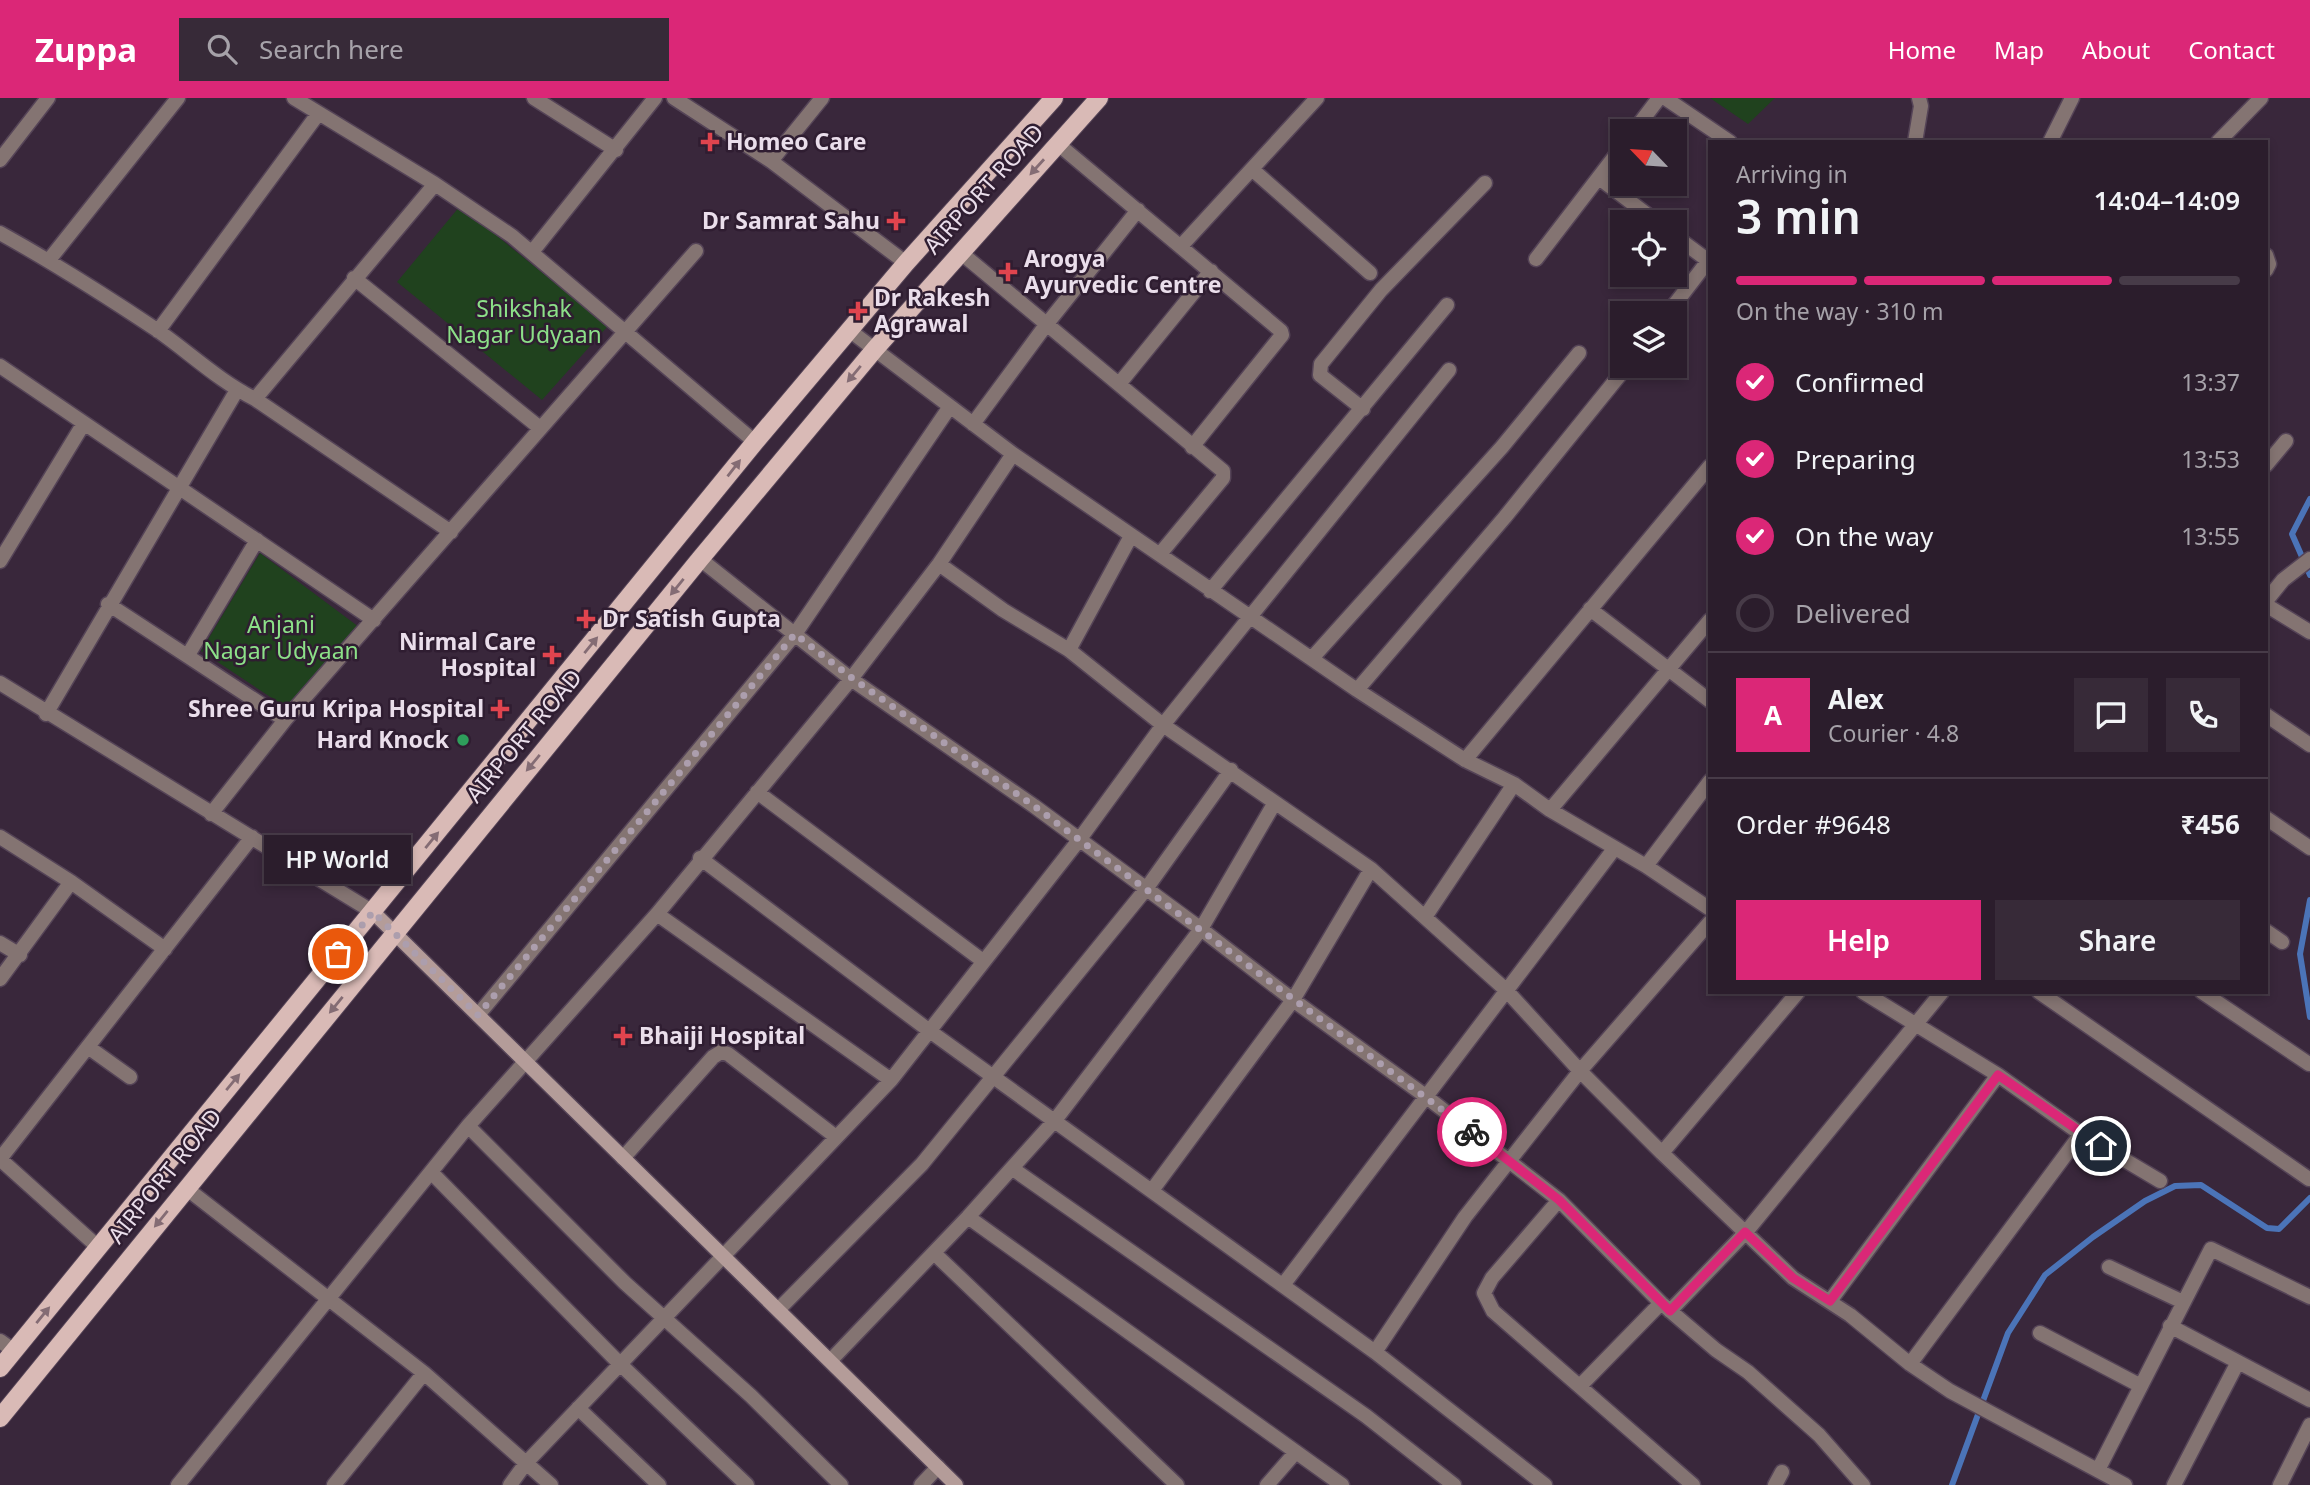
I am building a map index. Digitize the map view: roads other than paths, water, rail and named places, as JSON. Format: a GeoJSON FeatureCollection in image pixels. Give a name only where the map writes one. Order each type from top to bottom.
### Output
{"type":"FeatureCollection","features":[{"type":"Feature","properties":{"kind":"main road","name":"AIRPORT ROAD"},"geometry":{"type":"LineString","coordinates":[[0,1368],[7,1346],[98,1247],[755,442],[906,264],[1054,98]]}},
{"type":"Feature","properties":{"kind":"main road","name":"AIRPORT ROAD"},"geometry":{"type":"LineString","coordinates":[[0,1418],[874,349],[1099,98]]}},
{"type":"Feature","properties":{"kind":"street"},"geometry":{"type":"LineString","coordinates":[[0,160],[47,98]]}},
{"type":"Feature","properties":{"kind":"street"},"geometry":{"type":"LineString","coordinates":[[49,260],[178,98]]}},
{"type":"Feature","properties":{"kind":"street"},"geometry":{"type":"LineString","coordinates":[[294,98],[435,184],[532,252],[755,442]]}},
{"type":"Feature","properties":{"kind":"street"},"geometry":{"type":"LineString","coordinates":[[534,98],[616,150]]}},
{"type":"Feature","properties":{"kind":"street"},"geometry":{"type":"LineString","coordinates":[[532,252],[655,98]]}},
{"type":"Feature","properties":{"kind":"street"},"geometry":{"type":"LineString","coordinates":[[674,98],[771,161],[906,264]]}},
{"type":"Feature","properties":{"kind":"street"},"geometry":{"type":"LineString","coordinates":[[771,161],[822,98]]}},
{"type":"Feature","properties":{"kind":"street"},"geometry":{"type":"LineString","coordinates":[[1182,245],[1254,170],[1317,98]]}},
{"type":"Feature","properties":{"kind":"street"},"geometry":{"type":"LineString","coordinates":[[1643,119],[1659,98]]}},
{"type":"Feature","properties":{"kind":"street"},"geometry":{"type":"LineString","coordinates":[[1665,98],[1727,140]]}},
{"type":"Feature","properties":{"kind":"street"},"geometry":{"type":"LineString","coordinates":[[1915,140],[1919,98]]}},
{"type":"Feature","properties":{"kind":"street"},"geometry":{"type":"LineString","coordinates":[[2051,140],[2073,98]]}},
{"type":"Feature","properties":{"kind":"street"},"geometry":{"type":"LineString","coordinates":[[2220,140],[2261,98]]}},
{"type":"Feature","properties":{"kind":"street"},"geometry":{"type":"LineString","coordinates":[[158,331],[317,114]]}},
{"type":"Feature","properties":{"kind":"street"},"geometry":{"type":"LineString","coordinates":[[1058,144],[1182,245],[1278,328],[1282,335],[1192,446]]}},
{"type":"Feature","properties":{"kind":"street"},"geometry":{"type":"LineString","coordinates":[[1536,259],[1610,163]]}},
{"type":"Feature","properties":{"kind":"street"},"geometry":{"type":"LineString","coordinates":[[1254,170],[1370,273]]}},
{"type":"Feature","properties":{"kind":"street"},"geometry":{"type":"LineString","coordinates":[[1599,178],[1641,210]]}},
{"type":"Feature","properties":{"kind":"street"},"geometry":{"type":"LineString","coordinates":[[1363,409],[1320,375],[1321,364],[1381,290],[1485,183]]}},
{"type":"Feature","properties":{"kind":"street"},"geometry":{"type":"LineString","coordinates":[[255,399],[435,184]]}},
{"type":"Feature","properties":{"kind":"street"},"geometry":{"type":"LineString","coordinates":[[972,424],[1046,325],[1138,210]]}},
{"type":"Feature","properties":{"kind":"street"},"geometry":{"type":"LineString","coordinates":[[0,233],[49,260],[158,331],[237,390],[255,399],[450,532]]}},
{"type":"Feature","properties":{"kind":"street"},"geometry":{"type":"LineString","coordinates":[[1687,245],[1708,260]]}},
{"type":"Feature","properties":{"kind":"street"},"geometry":{"type":"LineString","coordinates":[[211,814],[285,720],[696,251]]}},
{"type":"Feature","properties":{"kind":"street"},"geometry":{"type":"LineString","coordinates":[[960,252],[1224,475],[1160,554]]}},
{"type":"Feature","properties":{"kind":"street"},"geometry":{"type":"LineString","coordinates":[[1677,301],[1708,262]]}},
{"type":"Feature","properties":{"kind":"street"},"geometry":{"type":"LineString","coordinates":[[1119,384],[1211,271]]}},
{"type":"Feature","properties":{"kind":"street"},"geometry":{"type":"LineString","coordinates":[[354,278],[540,428]]}},
{"type":"Feature","properties":{"kind":"street"},"geometry":{"type":"LineString","coordinates":[[1210,591],[1447,304]]}},
{"type":"Feature","properties":{"kind":"street"},"geometry":{"type":"LineString","coordinates":[[849,330],[1013,454],[1210,591],[1313,657],[1357,690],[1465,760],[1514,784],[1550,810],[1646,866],[1708,908]]}},
{"type":"Feature","properties":{"kind":"street"},"geometry":{"type":"LineString","coordinates":[[1313,657],[1502,447],[1579,353]]}},
{"type":"Feature","properties":{"kind":"street"},"geometry":{"type":"LineString","coordinates":[[0,366],[374,620]]}},
{"type":"Feature","properties":{"kind":"street"},"geometry":{"type":"LineString","coordinates":[[510,1485],[526,1462],[665,1320],[891,1080],[1079,840],[1163,725],[1449,370]]}},
{"type":"Feature","properties":{"kind":"street"},"geometry":{"type":"LineString","coordinates":[[1357,690],[1505,517],[1617,378]]}},
{"type":"Feature","properties":{"kind":"street"},"geometry":{"type":"LineString","coordinates":[[46,714],[108,604],[237,390]]}},
{"type":"Feature","properties":{"kind":"street"},"geometry":{"type":"LineString","coordinates":[[478,1015],[795,634],[949,408]]}},
{"type":"Feature","properties":{"kind":"street"},"geometry":{"type":"LineString","coordinates":[[0,561],[6,537],[85,423]]}},
{"type":"Feature","properties":{"kind":"street"},"geometry":{"type":"LineString","coordinates":[[2268,463],[2286,441]]}},
{"type":"Feature","properties":{"kind":"street"},"geometry":{"type":"LineString","coordinates":[[178,1485],[468,1126],[657,914],[700,858],[852,678],[939,564],[1013,454]]}},
{"type":"Feature","properties":{"kind":"street"},"geometry":{"type":"LineString","coordinates":[[1465,760],[1708,468]]}},
{"type":"Feature","properties":{"kind":"street"},"geometry":{"type":"LineString","coordinates":[[1069,650],[1131,536]]}},
{"type":"Feature","properties":{"kind":"street"},"geometry":{"type":"LineString","coordinates":[[188,655],[257,540]]}},
{"type":"Feature","properties":{"kind":"street"},"geometry":{"type":"LineString","coordinates":[[700,559],[852,678],[1201,929],[1424,1095],[1559,1200],[1665,1307],[1716,1350],[1748,1372],[1819,1435],[1863,1485]]}},
{"type":"Feature","properties":{"kind":"street"},"geometry":{"type":"LineString","coordinates":[[2268,600],[2283,580],[2310,559]]}},
{"type":"Feature","properties":{"kind":"street"},"geometry":{"type":"LineString","coordinates":[[939,564],[1003,610],[1069,650],[1163,725],[1371,869],[1506,990],[1580,1071],[1793,1278],[1830,1301],[1909,1364],[1950,1391],[2125,1485]]}},
{"type":"Feature","properties":{"kind":"street"},"geometry":{"type":"LineString","coordinates":[[108,604],[285,720]]}},
{"type":"Feature","properties":{"kind":"street"},"geometry":{"type":"LineString","coordinates":[[2268,604],[2310,632]]}},
{"type":"Feature","properties":{"kind":"street"},"geometry":{"type":"LineString","coordinates":[[1590,609],[1708,700]]}},
{"type":"Feature","properties":{"kind":"street"},"geometry":{"type":"LineString","coordinates":[[1550,810],[1708,622]]}},
{"type":"Feature","properties":{"kind":"street"},"geometry":{"type":"LineString","coordinates":[[0,683],[46,714],[373,912],[956,1485]]}},
{"type":"Feature","properties":{"kind":"street"},"geometry":{"type":"LineString","coordinates":[[2268,716],[2310,745]]}},
{"type":"Feature","properties":{"kind":"street"},"geometry":{"type":"LineString","coordinates":[[779,1309],[922,1164],[1146,889],[1231,770]]}},
{"type":"Feature","properties":{"kind":"street"},"geometry":{"type":"LineString","coordinates":[[1425,917],[1514,784]]}},
{"type":"Feature","properties":{"kind":"street"},"geometry":{"type":"LineString","coordinates":[[1646,866],[1708,784]]}},
{"type":"Feature","properties":{"kind":"street"},"geometry":{"type":"LineString","coordinates":[[757,792],[983,961]]}},
{"type":"Feature","properties":{"kind":"street"},"geometry":{"type":"LineString","coordinates":[[831,1360],[1013,1169],[1056,1119],[1201,929],[1274,804]]}},
{"type":"Feature","properties":{"kind":"street"},"geometry":{"type":"LineString","coordinates":[[2268,819],[2310,848]]}},
{"type":"Feature","properties":{"kind":"street"},"geometry":{"type":"LineString","coordinates":[[0,837],[71,882],[165,949]]}},
{"type":"Feature","properties":{"kind":"street"},"geometry":{"type":"LineString","coordinates":[[98,1247],[0,1159],[251,837]]}},
{"type":"Feature","properties":{"kind":"street"},"geometry":{"type":"LineString","coordinates":[[1283,1285],[1424,1095],[1614,849]]}},
{"type":"Feature","properties":{"kind":"street"},"geometry":{"type":"LineString","coordinates":[[700,858],[931,1032],[995,1075],[1375,1352],[1545,1485]]}},
{"type":"Feature","properties":{"kind":"street"},"geometry":{"type":"LineString","coordinates":[[1153,1189],[1293,1000],[1371,869]]}},
{"type":"Feature","properties":{"kind":"street"},"geometry":{"type":"LineString","coordinates":[[0,978],[20,955],[71,882]]}},
{"type":"Feature","properties":{"kind":"street"},"geometry":{"type":"LineString","coordinates":[[657,914],[891,1080]]}},
{"type":"Feature","properties":{"kind":"street"},"geometry":{"type":"LineString","coordinates":[[1375,1352],[1465,1217],[1580,1071],[1708,924]]}},
{"type":"Feature","properties":{"kind":"street"},"geometry":{"type":"LineString","coordinates":[[2268,932],[2282,942]]}},
{"type":"Feature","properties":{"kind":"street"},"geometry":{"type":"LineString","coordinates":[[0,943],[20,955]]}},
{"type":"Feature","properties":{"kind":"street"},"geometry":{"type":"LineString","coordinates":[[1662,1153],[1796,994]]}},
{"type":"Feature","properties":{"kind":"street"},"geometry":{"type":"LineString","coordinates":[[1866,994],[1998,1075],[2081,1134],[2160,1181]]}},
{"type":"Feature","properties":{"kind":"street"},"geometry":{"type":"LineString","coordinates":[[1580,1386],[1745,1232],[1939,994]]}},
{"type":"Feature","properties":{"kind":"street"},"geometry":{"type":"LineString","coordinates":[[2042,994],[2309,1179]]}},
{"type":"Feature","properties":{"kind":"street"},"geometry":{"type":"LineString","coordinates":[[2205,994],[2309,1064]]}},
{"type":"Feature","properties":{"kind":"street"},"geometry":{"type":"LineString","coordinates":[[88,1046],[130,1077]]}},
{"type":"Feature","properties":{"kind":"street"},"geometry":{"type":"LineString","coordinates":[[623,1158],[713,1057],[721,1052],[728,1054],[836,1137]]}},
{"type":"Feature","properties":{"kind":"street"},"geometry":{"type":"LineString","coordinates":[[1830,1301],[1998,1075]]}},
{"type":"Feature","properties":{"kind":"street"},"geometry":{"type":"LineString","coordinates":[[468,1126],[625,1283],[751,1396],[841,1485]]}},
{"type":"Feature","properties":{"kind":"street"},"geometry":{"type":"LineString","coordinates":[[1909,1364],[2081,1134]]}},
{"type":"Feature","properties":{"kind":"street"},"geometry":{"type":"LineString","coordinates":[[1013,1169],[1366,1416],[1454,1485]]}},
{"type":"Feature","properties":{"kind":"street"},"geometry":{"type":"LineString","coordinates":[[431,1172],[621,1365],[747,1485]]}},
{"type":"Feature","properties":{"kind":"street"},"geometry":{"type":"LineString","coordinates":[[186,1188],[424,1373],[551,1485]]}},
{"type":"Feature","properties":{"kind":"street"},"geometry":{"type":"LineString","coordinates":[[1559,1200],[1492,1278],[1484,1293],[1493,1311],[1693,1485]]}},
{"type":"Feature","properties":{"kind":"street"},"geometry":{"type":"LineString","coordinates":[[968,1217],[1342,1485]]}},
{"type":"Feature","properties":{"kind":"street"},"geometry":{"type":"LineString","coordinates":[[2098,1470],[2211,1249],[2310,1297]]}},
{"type":"Feature","properties":{"kind":"street"},"geometry":{"type":"LineString","coordinates":[[934,1253],[1177,1485]]}},
{"type":"Feature","properties":{"kind":"street"},"geometry":{"type":"LineString","coordinates":[[2109,1267],[2183,1302]]}},
{"type":"Feature","properties":{"kind":"street"},"geometry":{"type":"LineString","coordinates":[[2170,1326],[2310,1400]]}},
{"type":"Feature","properties":{"kind":"street"},"geometry":{"type":"LineString","coordinates":[[2040,1333],[2141,1386]]}},
{"type":"Feature","properties":{"kind":"street"},"geometry":{"type":"LineString","coordinates":[[2174,1485],[2238,1362]]}},
{"type":"Feature","properties":{"kind":"street"},"geometry":{"type":"LineString","coordinates":[[334,1485],[424,1373]]}},
{"type":"Feature","properties":{"kind":"street"},"geometry":{"type":"LineString","coordinates":[[578,1408],[659,1485]]}},
{"type":"Feature","properties":{"kind":"street"},"geometry":{"type":"LineString","coordinates":[[2280,1485],[2310,1425]]}},
{"type":"Feature","properties":{"kind":"street"},"geometry":{"type":"LineString","coordinates":[[1267,1485],[1295,1453]]}},
{"type":"Feature","properties":{"kind":"street"},"geometry":{"type":"LineString","coordinates":[[921,1485],[938,1467]]}},
{"type":"Feature","properties":{"kind":"waterway"},"geometry":{"type":"LineString","coordinates":[[2310,499],[2292,534],[2310,575]]}},
{"type":"Feature","properties":{"kind":"waterway"},"geometry":{"type":"LineString","coordinates":[[2310,900],[2300,954],[2310,1017]]}},
{"type":"Feature","properties":{"kind":"waterway"},"geometry":{"type":"LineString","coordinates":[[1952,1485],[2008,1333],[2045,1275],[2145,1201],[2175,1186],[2201,1185],[2267,1228],[2279,1229],[2310,1198]]}},
{"type":"Feature","properties":{"kind":"place","name":"Homeo Care"},"geometry":{"type":"Point","coordinates":[710,142]}},
{"type":"Feature","properties":{"kind":"place","name":"Dr Samrat Sahu"},"geometry":{"type":"Point","coordinates":[896,221]}},
{"type":"Feature","properties":{"kind":"place","name":"Arogya Ayurvedic Centre"},"geometry":{"type":"Point","coordinates":[1008,272]}},
{"type":"Feature","properties":{"kind":"place","name":"Dr Rakesh Agrawal"},"geometry":{"type":"Point","coordinates":[858,311]}},
{"type":"Feature","properties":{"kind":"place","name":"Dr Satish Gupta"},"geometry":{"type":"Point","coordinates":[586,619]}},
{"type":"Feature","properties":{"kind":"place","name":"Nirmal Care Hospital"},"geometry":{"type":"Point","coordinates":[552,655]}},
{"type":"Feature","properties":{"kind":"place","name":"Shree Guru Kripa Hospital"},"geometry":{"type":"Point","coordinates":[500,709]}},
{"type":"Feature","properties":{"kind":"place","name":"Hard Knock"},"geometry":{"type":"Point","coordinates":[463,740]}},
{"type":"Feature","properties":{"kind":"place","name":"HP World"},"geometry":{"type":"Point","coordinates":[338,954]}},
{"type":"Feature","properties":{"kind":"place","name":"Bhaiji Hospital"},"geometry":{"type":"Point","coordinates":[623,1036]}},
{"type":"Feature","properties":{"kind":"park label","name":"Shikshak Nagar Udyaan"},"geometry":{"type":"Point","coordinates":[524,322]}},
{"type":"Feature","properties":{"kind":"park label","name":"Anjani Nagar Udyaan"},"geometry":{"type":"Point","coordinates":[281,638]}}]}
